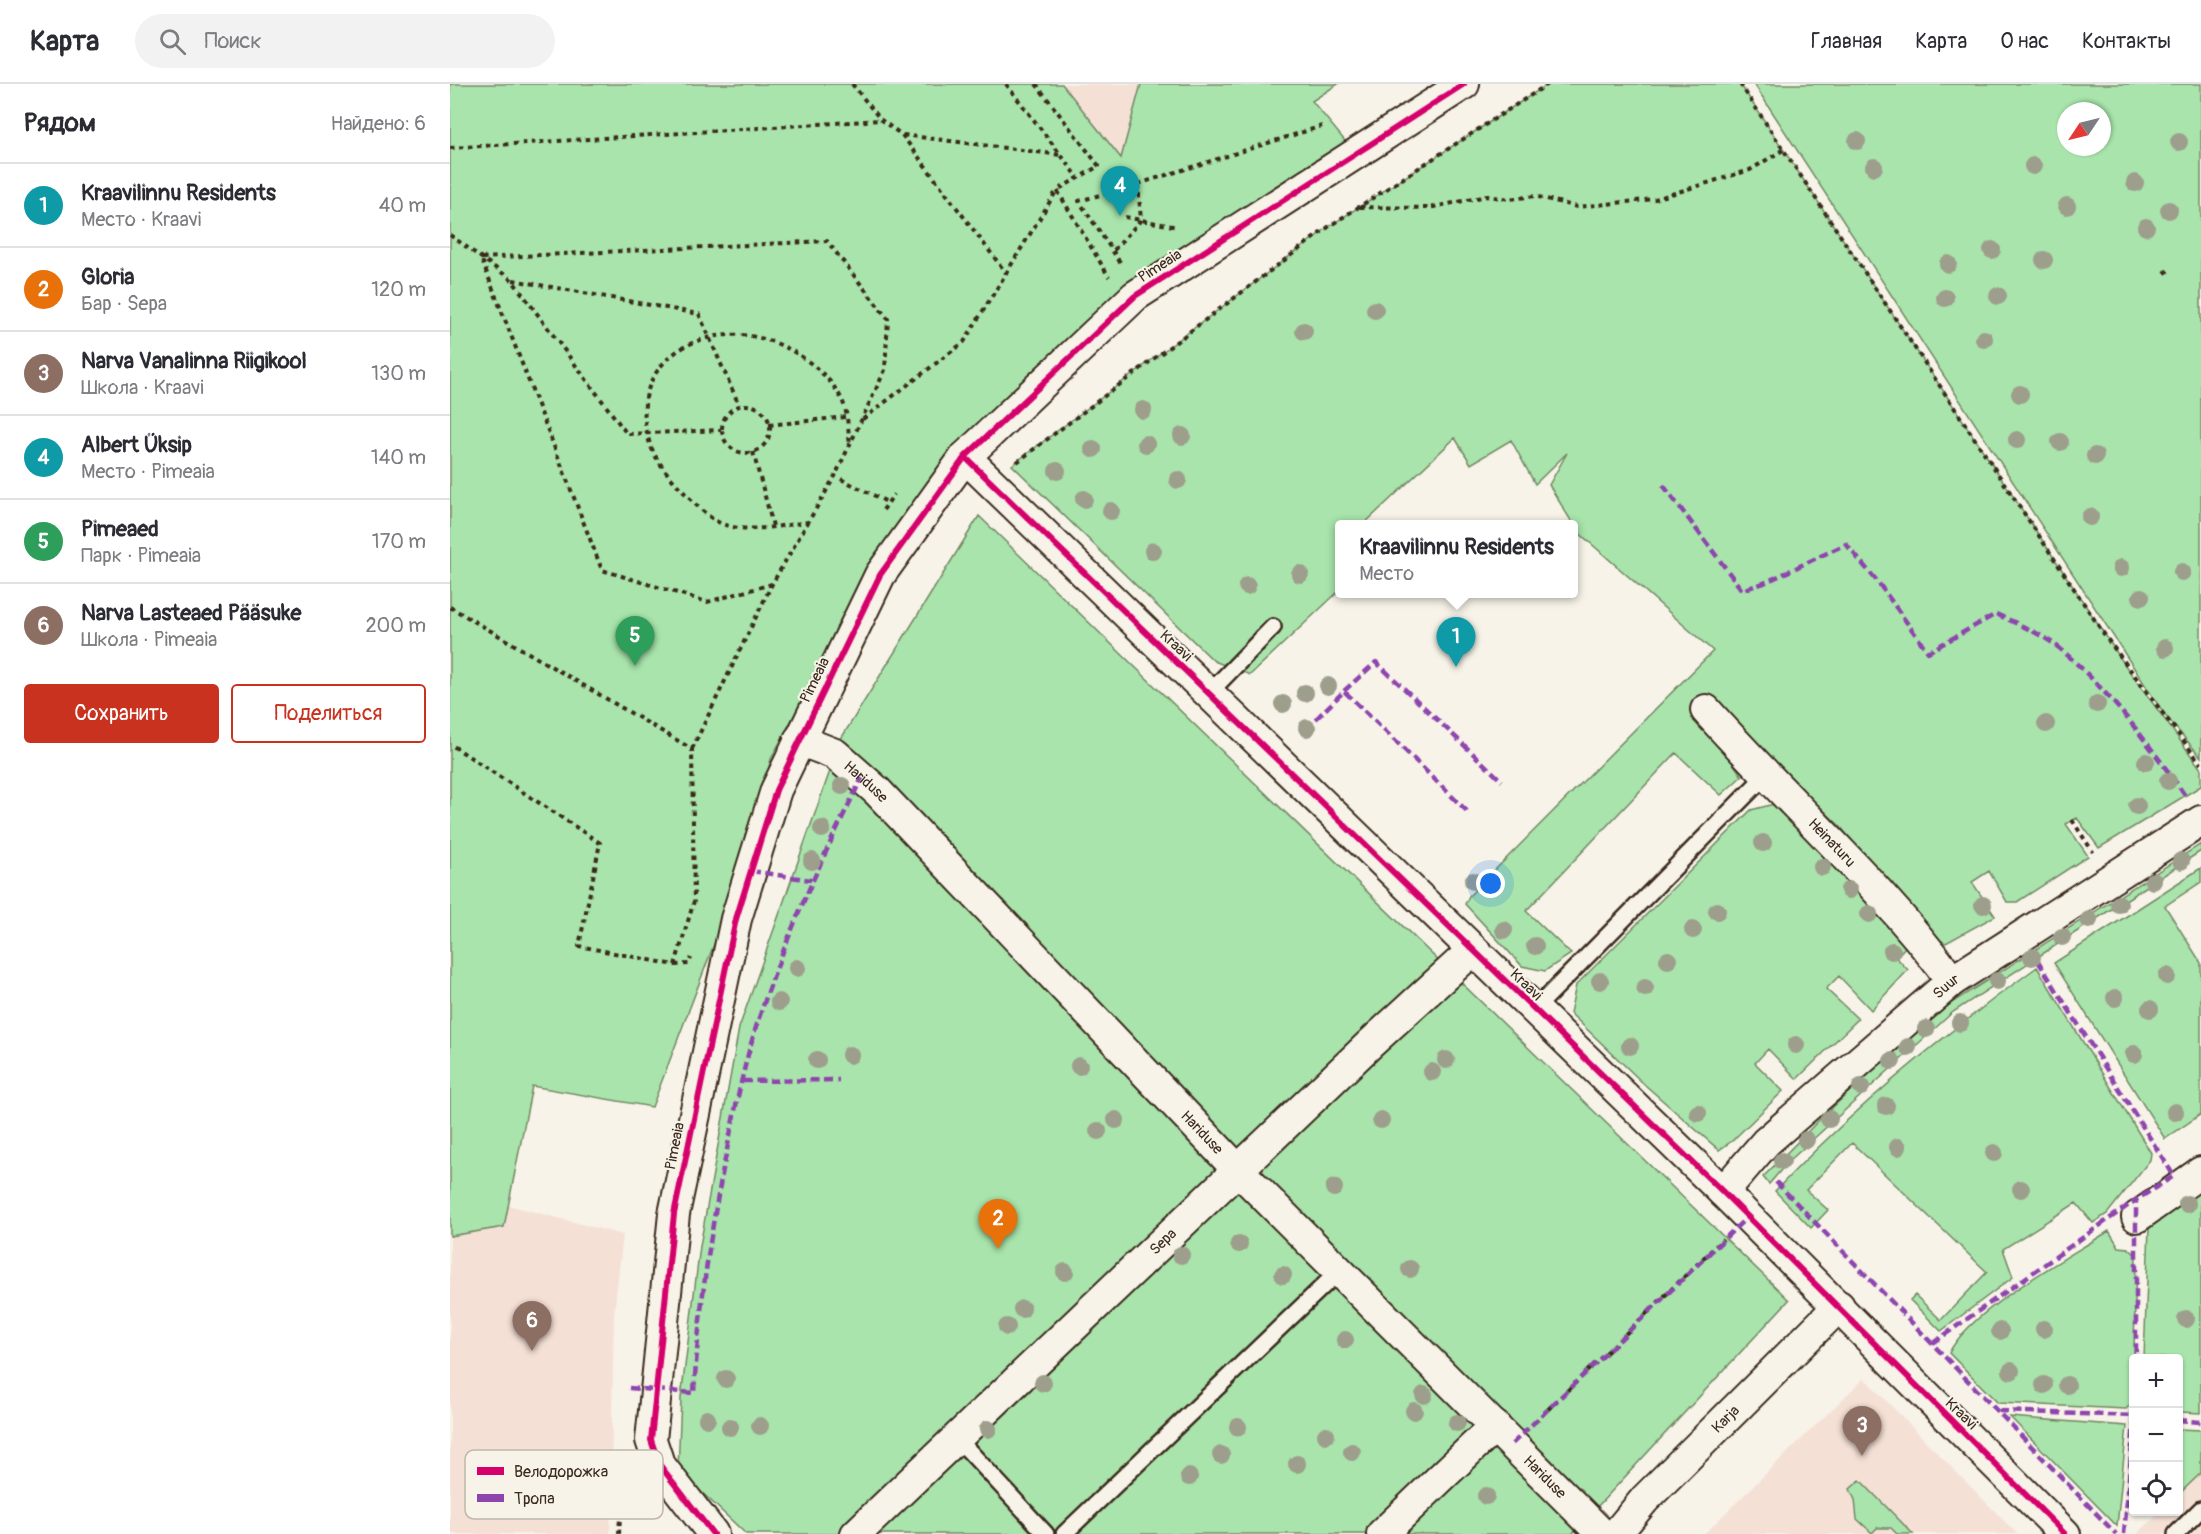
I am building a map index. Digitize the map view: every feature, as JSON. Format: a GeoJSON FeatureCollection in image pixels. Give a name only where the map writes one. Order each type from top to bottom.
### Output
{"type":"FeatureCollection","features":[{"type":"Feature","properties":{"kind":"street","name":"Pimeaia"},"geometry":{"type":"LineString","coordinates":[[654,1450],[651,1440],[656,1378],[674,1214],[736,919],[776,790],[880,575],[965,458],[1135,296],[1464,84]]}},
{"type":"Feature","properties":{"kind":"street","name":"Kraavi"},"geometry":{"type":"LineString","coordinates":[[965,458],[1723,1192],[1839,1306],[1872,1344],[2065,1534]]}},
{"type":"Feature","properties":{"kind":"street","name":"Heinaturu"},"geometry":{"type":"LineString","coordinates":[[1706,710],[1765,776],[1840,849],[1952,981]]}},
{"type":"Feature","properties":{"kind":"street","name":"Hariduse"},"geometry":{"type":"LineString","coordinates":[[799,740],[835,754],[878,791],[1238,1170],[1602,1534]]}},
{"type":"Feature","properties":{"kind":"street","name":"Suur"},"geometry":{"type":"LineString","coordinates":[[1723,1192],[1766,1142],[1952,981],[2201,821]]}},
{"type":"Feature","properties":{"kind":"street","name":"Sepa"},"geometry":{"type":"LineString","coordinates":[[856,1534],[1473,950]]}},
{"type":"Feature","properties":{"kind":"street"},"geometry":{"type":"LineString","coordinates":[[2137,1217],[2201,1172]]}},
{"type":"Feature","properties":{"kind":"street","name":"Karja"},"geometry":{"type":"LineString","coordinates":[[1616,1534],[1645,1499],[1839,1306]]}},
{"type":"Feature","properties":{"kind":"street"},"geometry":{"type":"LineString","coordinates":[[1382,1534],[1504,1435]]}},
{"type":"Feature","properties":{"kind":"street","name":"Pimeaia"},"geometry":{"type":"LineString","coordinates":[[663,1469],[713,1534]]}},
{"type":"Feature","properties":{"kind":"lane"},"geometry":{"type":"LineString","coordinates":[[1209,693],[1273,627]]}},
{"type":"Feature","properties":{"kind":"lane"},"geometry":{"type":"LineString","coordinates":[[1534,1010],[1765,776]]}},
{"type":"Feature","properties":{"kind":"lane"},"geometry":{"type":"LineString","coordinates":[[1064,1534],[1340,1271]]}},
{"type":"Feature","properties":{"kind":"lane"},"geometry":{"type":"LineString","coordinates":[[957,1438],[1046,1534]]}},
{"type":"Feature","properties":{"kind":"lane"},"geometry":{"type":"LineString","coordinates":[[2176,1534],[2201,1509]]}},
{"type":"Feature","properties":{"kind":"path"},"geometry":{"type":"LineString","coordinates":[[852,84],[881,120],[902,135],[1006,273]]}},
{"type":"Feature","properties":{"kind":"path"},"geometry":{"type":"LineString","coordinates":[[1006,84],[1078,177]]}},
{"type":"Feature","properties":{"kind":"path"},"geometry":{"type":"LineString","coordinates":[[861,420],[964,342],[1057,190],[1099,166],[1036,84]]}},
{"type":"Feature","properties":{"kind":"path"},"geometry":{"type":"LineString","coordinates":[[990,482],[1331,225],[1548,84]]}},
{"type":"Feature","properties":{"kind":"path"},"geometry":{"type":"LineString","coordinates":[[1740,84],[2102,630],[2201,764]]}},
{"type":"Feature","properties":{"kind":"path"},"geometry":{"type":"LineString","coordinates":[[450,148],[881,120]]}},
{"type":"Feature","properties":{"kind":"path"},"geometry":{"type":"LineString","coordinates":[[1126,272],[1114,250],[1079,201],[1322,126]]}},
{"type":"Feature","properties":{"kind":"path"},"geometry":{"type":"LineString","coordinates":[[902,135],[1061,155]]}},
{"type":"Feature","properties":{"kind":"path"},"geometry":{"type":"LineString","coordinates":[[1359,207],[1429,208],[1487,196],[1510,199],[1535,196],[1577,207],[1655,199],[1750,170],[1783,150]]}},
{"type":"Feature","properties":{"kind":"path"},"geometry":{"type":"LineString","coordinates":[[1114,250],[1141,220],[1138,184]]}},
{"type":"Feature","properties":{"kind":"path"},"geometry":{"type":"LineString","coordinates":[[1057,190],[1113,283]]}},
{"type":"Feature","properties":{"kind":"path"},"geometry":{"type":"LineString","coordinates":[[1125,217],[1181,228]]}},
{"type":"Feature","properties":{"kind":"path"},"geometry":{"type":"LineString","coordinates":[[450,235],[512,280],[627,434],[649,435],[721,430]]}},
{"type":"Feature","properties":{"kind":"path"},"geometry":{"type":"LineString","coordinates":[[450,744],[600,843],[579,946],[675,964],[694,901],[692,749],[772,584],[836,476],[885,370],[888,320],[826,241],[481,258]]}},
{"type":"Feature","properties":{"kind":"path"},"geometry":{"type":"LineString","coordinates":[[481,258],[602,570],[707,602],[772,584]]}},
{"type":"Feature","properties":{"kind":"path"},"geometry":{"type":"LineString","coordinates":[[2166,270],[2170,276]]}},
{"type":"Feature","properties":{"kind":"path"},"geometry":{"type":"LineString","coordinates":[[512,280],[699,314],[739,405]]}},
{"type":"Feature","properties":{"kind":"path"},"geometry":{"type":"LineString","coordinates":[[809,522],[750,528],[719,523],[690,499],[666,473],[650,444],[645,413],[649,387],[660,366],[678,348],[710,336],[738,333],[770,340],[797,352],[824,375],[842,400],[850,445]]}},
{"type":"Feature","properties":{"kind":"path"},"geometry":{"type":"LineString","coordinates":[[751,404],[759,408],[765,414],[769,425],[769,438],[764,445],[753,452],[733,450],[727,444],[721,430],[725,416],[739,405],[751,404]]}},
{"type":"Feature","properties":{"kind":"path"},"geometry":{"type":"LineString","coordinates":[[769,425],[846,417]]}},
{"type":"Feature","properties":{"kind":"path"},"geometry":{"type":"LineString","coordinates":[[753,452],[773,526]]}},
{"type":"Feature","properties":{"kind":"path"},"geometry":{"type":"LineString","coordinates":[[836,476],[887,502]]}},
{"type":"Feature","properties":{"kind":"path"},"geometry":{"type":"LineString","coordinates":[[450,607],[692,749]]}},
{"type":"Feature","properties":{"kind":"path"},"geometry":{"type":"LineString","coordinates":[[2072,820],[2095,855]]}},
{"type":"Feature","properties":{"kind":"path"},"geometry":{"type":"LineString","coordinates":[[1504,1435],[1747,1217]]}},
{"type":"Feature","properties":{"kind":"shaded area"},"geometry":{"type":"Polygon","coordinates":[[[1062,84],[1141,84],[1121,158],[1062,84]]]}},
{"type":"Feature","properties":{"kind":"shaded area"},"geometry":{"type":"Polygon","coordinates":[[[508,1205],[623,1235],[614,1313],[612,1450],[465,1450],[465,1519],[610,1519],[610,1534],[450,1534],[450,1236],[504,1227],[508,1205]]]}},
{"type":"Feature","properties":{"kind":"shaded area"},"geometry":{"type":"Polygon","coordinates":[[[1864,1378],[2017,1534],[1704,1534],[1864,1378]]]}},
{"type":"Feature","properties":{"kind":"shaded area"},"geometry":{"type":"Polygon","coordinates":[[[2201,1473],[2201,1534],[2137,1534],[2157,1516],[2183,1516],[2183,1490],[2201,1473]]]}},
{"type":"Feature","properties":{"kind":"green space"},"geometry":{"type":"Polygon","coordinates":[[[450,84],[1062,84],[1121,158],[1141,84],[1338,84],[1312,101],[1350,147],[1130,289],[870,573],[771,759],[745,863],[652,1107],[532,1086],[504,1227],[450,1236],[450,84]]]}},
{"type":"Feature","properties":{"kind":"green space"},"geometry":{"type":"Polygon","coordinates":[[[1548,84],[1740,84],[2127,668],[2201,769],[2201,786],[2099,848],[2077,818],[2066,824],[2088,856],[2017,902],[2007,902],[1989,871],[1972,882],[1995,916],[1946,943],[1934,938],[1839,825],[1712,706],[1700,715],[1742,776],[1721,795],[1676,753],[1526,911],[1571,954],[1545,971],[1522,966],[1465,904],[1469,896],[1713,651],[1578,532],[1578,520],[1571,520],[1549,485],[1567,453],[1535,484],[1511,440],[1471,464],[1455,438],[1368,520],[1335,520],[1335,595],[1250,675],[1214,661],[1012,465],[1331,225],[1548,84]]]}},
{"type":"Feature","properties":{"kind":"green space"},"geometry":{"type":"Polygon","coordinates":[[[1754,84],[2201,84],[2201,757],[2164,714],[1754,84]]]}},
{"type":"Feature","properties":{"kind":"green space"},"geometry":{"type":"Polygon","coordinates":[[[979,516],[1789,1300],[1572,1534],[746,1534],[678,1470],[681,1398],[700,1246],[739,1028],[842,737],[979,516]]]}},
{"type":"Feature","properties":{"kind":"green space"},"geometry":{"type":"Polygon","coordinates":[[[1774,804],[1797,820],[1907,945],[1896,957],[1908,970],[1871,1010],[1839,976],[1826,989],[1858,1019],[1797,1079],[1768,1049],[1755,1063],[1783,1091],[1732,1141],[1719,1150],[1645,1085],[1570,1013],[1576,985],[1751,810],[1774,804]]]}},
{"type":"Feature","properties":{"kind":"green space"},"geometry":{"type":"Polygon","coordinates":[[[2201,844],[2201,851],[1953,1012],[1788,1162],[1769,1184],[1763,1177],[1820,1119],[1931,1016],[2201,844]]]}},
{"type":"Feature","properties":{"kind":"green space"},"geometry":{"type":"Polygon","coordinates":[[[2201,868],[2201,882],[2165,906],[2201,963],[2201,1114],[2165,1139],[2054,963],[2201,868]]]}},
{"type":"Feature","properties":{"kind":"green space"},"geometry":{"type":"Polygon","coordinates":[[[2037,967],[2151,1153],[2150,1160],[2107,1214],[2093,1223],[2076,1203],[2003,1249],[2013,1277],[1941,1331],[1910,1300],[1915,1295],[1941,1320],[1987,1272],[1852,1143],[1806,1190],[1828,1210],[1811,1228],[1775,1191],[1868,1101],[1934,1045],[2037,967]]]}},
{"type":"Feature","properties":{"kind":"green space"},"geometry":{"type":"Polygon","coordinates":[[[2201,1190],[2201,1413],[2183,1412],[2183,1354],[2144,1354],[2149,1227],[2201,1190]]]}},
{"type":"Feature","properties":{"kind":"green space"},"geometry":{"type":"Polygon","coordinates":[[[2109,1231],[2119,1247],[2128,1248],[2136,1255],[2134,1354],[2129,1354],[2129,1406],[2126,1409],[1998,1403],[1949,1353],[1960,1337],[1977,1320],[2045,1270],[2109,1231]]]}},
{"type":"Feature","properties":{"kind":"green space"},"geometry":{"type":"Polygon","coordinates":[[[2010,1417],[2127,1426],[2117,1526],[2010,1417]]]}},
{"type":"Feature","properties":{"kind":"green space"},"geometry":{"type":"Polygon","coordinates":[[[2183,1429],[2201,1430],[2201,1473],[2183,1490],[2183,1429]]]}},
{"type":"Feature","properties":{"kind":"green space"},"geometry":{"type":"Polygon","coordinates":[[[1860,1480],[1913,1534],[1897,1534],[1891,1528],[1877,1528],[1872,1533],[1857,1519],[1855,1500],[1850,1489],[1860,1480]]]}},
{"type":"Feature","properties":{"kind":"marked path"},"geometry":{"type":"LineString","coordinates":[[1663,485],[1742,590],[1764,583],[1846,544],[1877,581],[1928,652],[1996,614],[2040,635],[2064,652],[2098,685],[2144,740],[2186,797]]}},
{"type":"Feature","properties":{"kind":"marked path"},"geometry":{"type":"LineString","coordinates":[[1344,691],[1376,662],[1502,781]]}},
{"type":"Feature","properties":{"kind":"marked path"},"geometry":{"type":"LineString","coordinates":[[1316,719],[1344,691],[1469,813]]}},
{"type":"Feature","properties":{"kind":"marked path"},"geometry":{"type":"LineString","coordinates":[[629,1388],[694,1393],[699,1329],[711,1235],[749,1050],[769,989],[793,928],[819,867],[862,778]]}},
{"type":"Feature","properties":{"kind":"marked path"},"geometry":{"type":"LineString","coordinates":[[751,871],[811,880]]}},
{"type":"Feature","properties":{"kind":"marked path"},"geometry":{"type":"LineString","coordinates":[[2038,961],[2174,1176],[2136,1200]]}},
{"type":"Feature","properties":{"kind":"marked path"},"geometry":{"type":"LineString","coordinates":[[742,1081],[839,1080]]}},
{"type":"Feature","properties":{"kind":"marked path"},"geometry":{"type":"LineString","coordinates":[[1776,1182],[2116,1534]]}},
{"type":"Feature","properties":{"kind":"marked path"},"geometry":{"type":"LineString","coordinates":[[1933,1343],[2136,1200],[2136,1354]]}},
{"type":"Feature","properties":{"kind":"marked path"},"geometry":{"type":"LineString","coordinates":[[1512,1444],[1747,1217]]}},
{"type":"Feature","properties":{"kind":"marked path"},"geometry":{"type":"LineString","coordinates":[[1999,1411],[2129,1416]]}},
{"type":"Feature","properties":{"kind":"marked path"},"geometry":{"type":"LineString","coordinates":[[2183,1420],[2201,1422]]}},
{"type":"Feature","properties":{"kind":"marked path"},"geometry":{"type":"LineString","coordinates":[[2124,1534],[2130,1462]]}},
{"type":"Feature","properties":{"kind":"cycle path"},"geometry":{"type":"LineString","coordinates":[[654,1450],[651,1440],[674,1214],[736,919],[776,790],[880,575],[965,457],[1135,296],[1464,84]]}},
{"type":"Feature","properties":{"kind":"cycle path"},"geometry":{"type":"LineString","coordinates":[[965,457],[1723,1192],[2065,1534]]}},
{"type":"Feature","properties":{"kind":"cycle path"},"geometry":{"type":"LineString","coordinates":[[663,1469],[713,1534]]}},
{"type":"Feature","properties":{"kind":"place","name":"Albert Üksip"},"geometry":{"type":"Point","coordinates":[1120,216]}},
{"type":"Feature","properties":{"kind":"place","name":"Pimeaed"},"geometry":{"type":"Point","coordinates":[635,666]}},
{"type":"Feature","properties":{"kind":"place","name":"Kraavilinnu Residents"},"geometry":{"type":"Point","coordinates":[1456,667]}},
{"type":"Feature","properties":{"kind":"place","name":"Gloria"},"geometry":{"type":"Point","coordinates":[998,1249]}},
{"type":"Feature","properties":{"kind":"place","name":"Narva Lasteaed Pääsuke"},"geometry":{"type":"Point","coordinates":[532,1351]}},
{"type":"Feature","properties":{"kind":"place","name":"Narva Vanalinna Riigikool"},"geometry":{"type":"Point","coordinates":[1862,1456]}}]}
